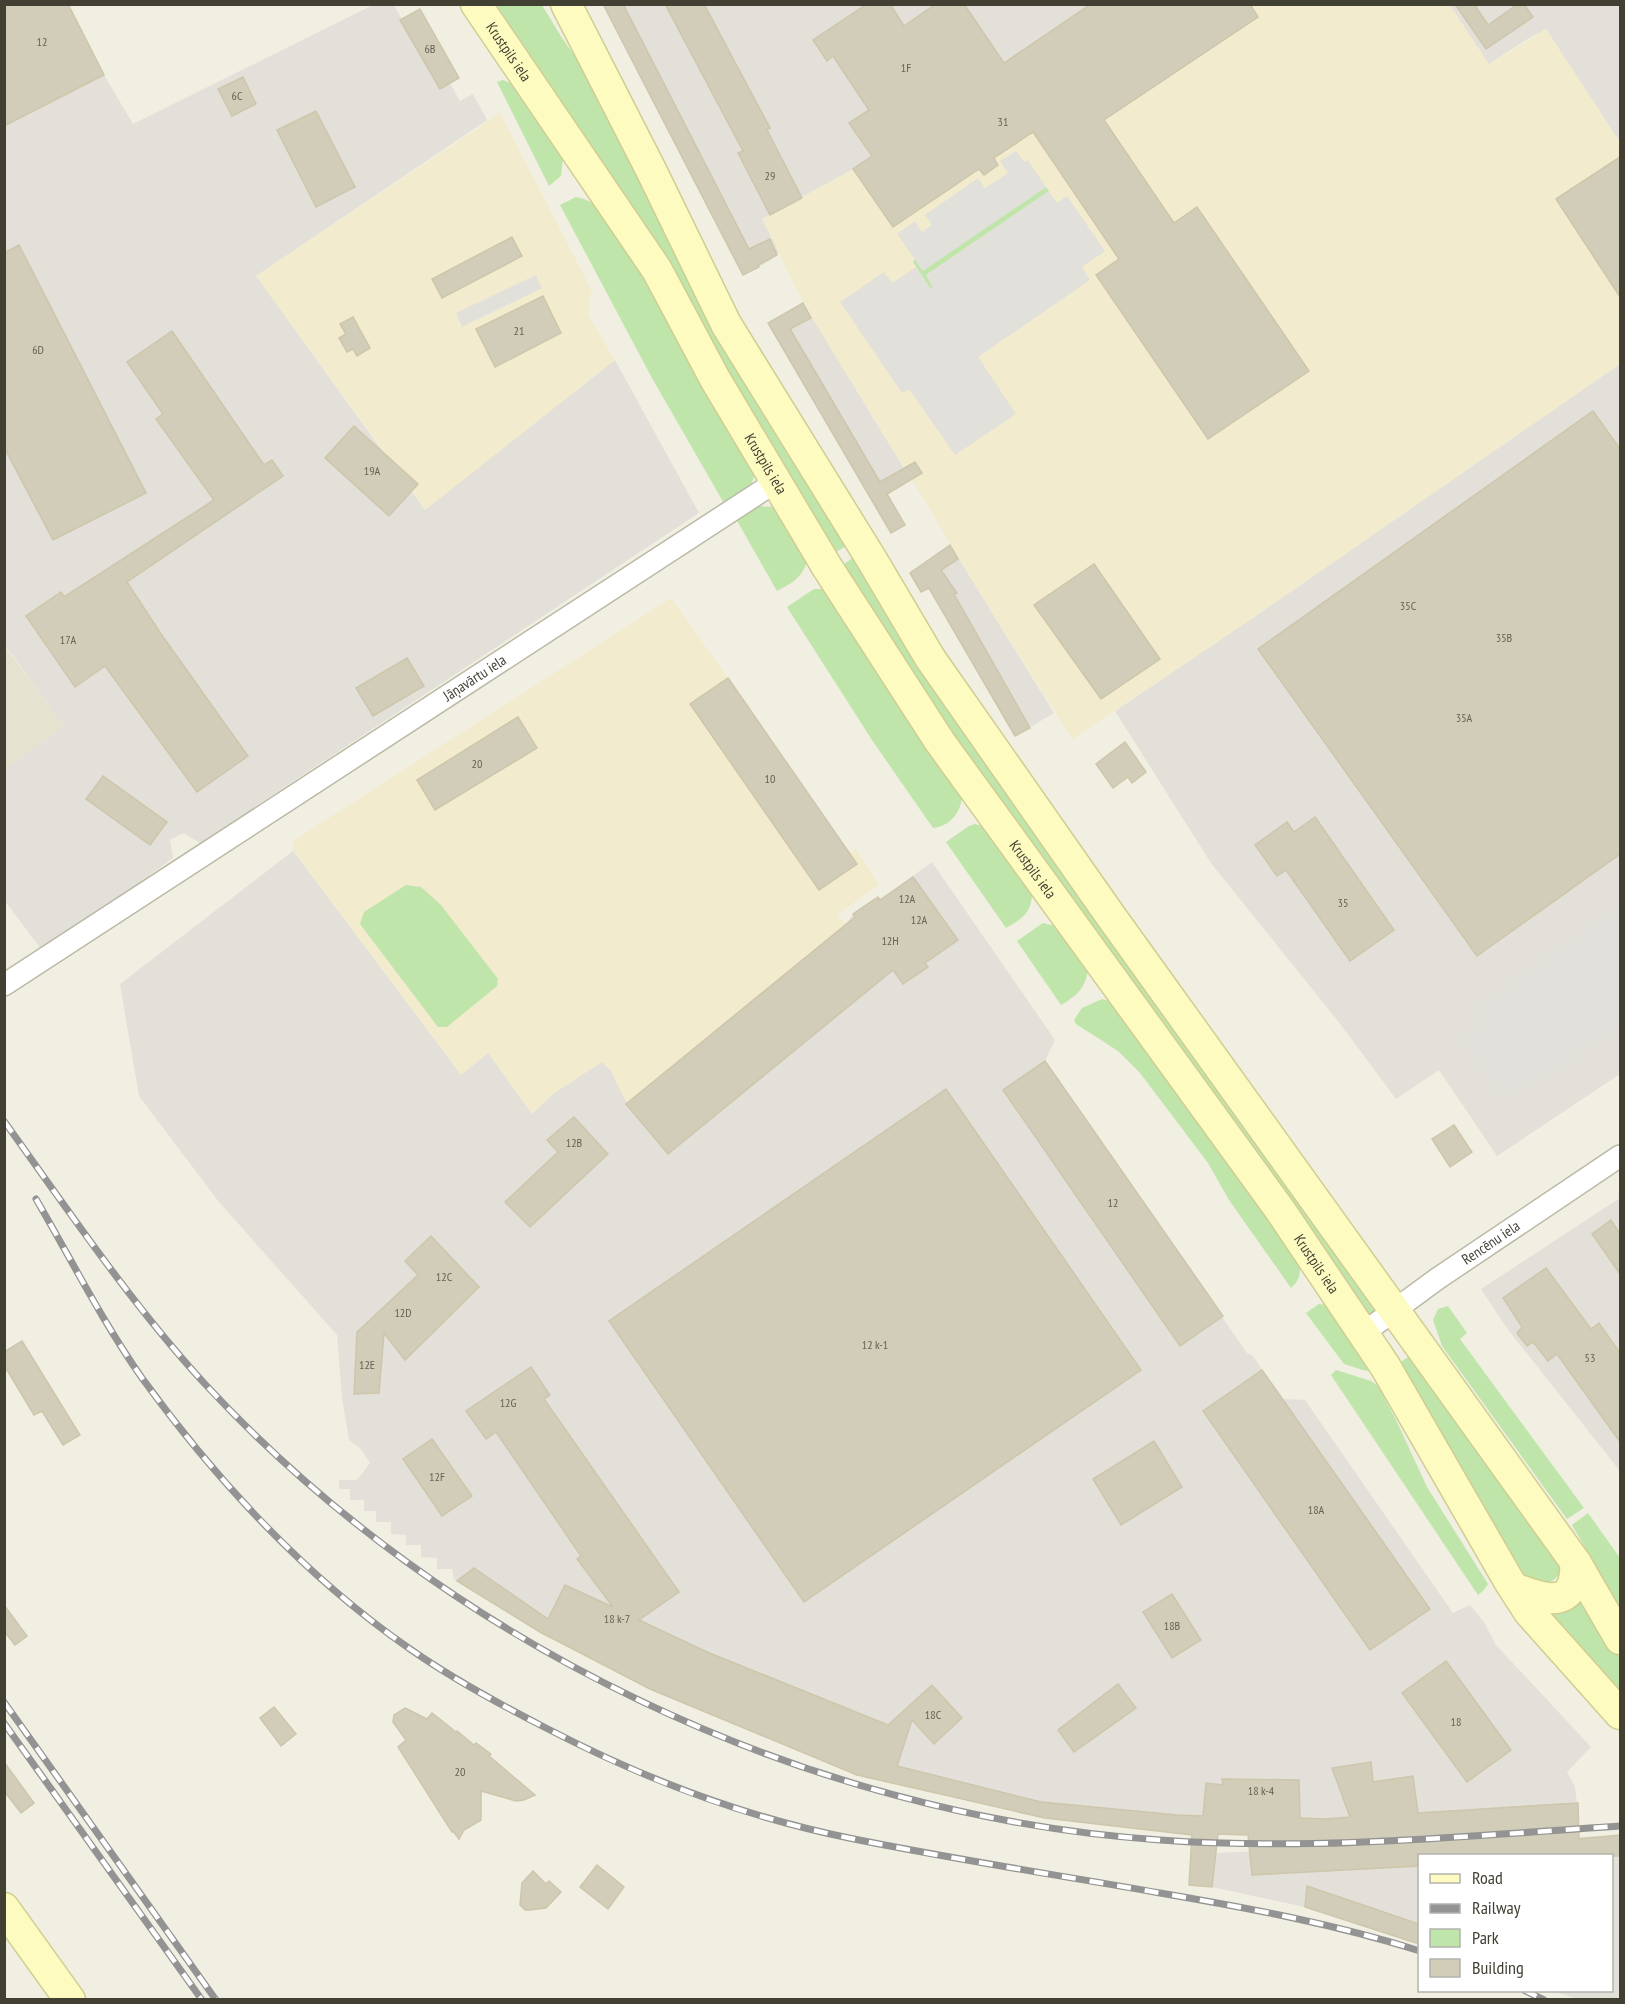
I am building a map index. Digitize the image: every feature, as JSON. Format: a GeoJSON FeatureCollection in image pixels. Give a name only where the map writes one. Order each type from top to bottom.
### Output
{"type":"FeatureCollection","features":[{"type":"Feature","properties":{"kind":"main road","name":"Krustpils iela"},"geometry":{"type":"LineString","coordinates":[[476,4],[657,270],[715,379],[827,567],[940,742],[1280,1210],[1385,1366],[1529,1612],[1620,1714]]}},
{"type":"Feature","properties":{"kind":"main road"},"geometry":{"type":"LineString","coordinates":[[552,4],[567,28],[593,58]]}},
{"type":"Feature","properties":{"kind":"main road"},"geometry":{"type":"LineString","coordinates":[[566,4],[726,324],[930,658],[1110,915],[1576,1563],[1620,1640]]}},
{"type":"Feature","properties":{"kind":"main road"},"geometry":{"type":"LineString","coordinates":[[1514,1588],[1539,1597],[1553,1599],[1565,1595],[1572,1585],[1576,1563]]}},
{"type":"Feature","properties":{"kind":"main road"},"geometry":{"type":"LineString","coordinates":[[4,1908],[70,2000]]}},
{"type":"Feature","properties":{"kind":"street","name":"Jāņavārtu iela"},"geometry":{"type":"LineString","coordinates":[[4,985],[777,481]]}},
{"type":"Feature","properties":{"kind":"street","name":"Rencēnu iela"},"geometry":{"type":"LineString","coordinates":[[1362,1334],[1394,1309],[1620,1156]]}},
{"type":"Feature","properties":{"kind":"shaded area"},"geometry":{"type":"Polygon","coordinates":[[[5,5],[68,5],[104,75],[133,124],[373,5],[394,5],[440,89],[450,83],[460,101],[473,94],[487,120],[256,276],[425,510],[615,360],[699,513],[200,843],[183,833],[170,840],[173,858],[44,953],[5,901],[5,768],[64,726],[5,645],[5,5]]]}},
{"type":"Feature","properties":{"kind":"shaded area"},"geometry":{"type":"Polygon","coordinates":[[[603,5],[1091,5],[1023,50],[1025,54],[853,169],[762,219],[779,253],[771,260],[743,275],[603,5]]]}},
{"type":"Feature","properties":{"kind":"shaded area"},"geometry":{"type":"Polygon","coordinates":[[[1091,5],[1450,5],[1489,64],[1546,29],[1620,142],[1620,316],[1618,318],[1620,364],[1250,620],[1072,739],[958,559],[930,509],[811,318],[762,219],[853,169],[1024,54],[1023,50],[1091,5]]]}},
{"type":"Feature","properties":{"kind":"shaded area"},"geometry":{"type":"Polygon","coordinates":[[[1450,5],[1620,5],[1620,142],[1546,29],[1489,64],[1450,5]]]}},
{"type":"Feature","properties":{"kind":"shaded area"},"geometry":{"type":"Polygon","coordinates":[[[500,113],[591,289],[588,315],[615,360],[426,510],[256,276],[500,113]]]}},
{"type":"Feature","properties":{"kind":"shaded area"},"geometry":{"type":"Polygon","coordinates":[[[1016,151],[1024,162],[1028,160],[1046,187],[923,271],[897,234],[915,221],[922,232],[932,225],[925,215],[978,178],[985,188],[1008,173],[1000,161],[1016,151]]]}},
{"type":"Feature","properties":{"kind":"shaded area"},"geometry":{"type":"Polygon","coordinates":[[[1049,191],[1057,203],[1067,196],[1105,251],[1082,267],[1090,280],[978,357],[1016,414],[955,455],[909,389],[902,393],[840,302],[884,272],[892,283],[916,267],[930,288],[933,288],[926,275],[1049,191]]]}},
{"type":"Feature","properties":{"kind":"shaded area"},"geometry":{"type":"Polygon","coordinates":[[[536,275],[542,288],[462,327],[456,313],[536,275]]]}},
{"type":"Feature","properties":{"kind":"shaded area"},"geometry":{"type":"Polygon","coordinates":[[[803,303],[911,480],[886,492],[905,525],[891,533],[768,323],[803,303]]]}},
{"type":"Feature","properties":{"kind":"shaded area"},"geometry":{"type":"Polygon","coordinates":[[[1620,364],[1620,1074],[1497,1156],[1439,1070],[1396,1099],[1341,1025],[1211,863],[1115,711],[1620,364]]]}},
{"type":"Feature","properties":{"kind":"shaded area"},"geometry":{"type":"Polygon","coordinates":[[[950,545],[1054,713],[1015,736],[929,588],[921,592],[910,573],[950,545]]]}},
{"type":"Feature","properties":{"kind":"shaded area"},"geometry":{"type":"Polygon","coordinates":[[[671,598],[728,678],[690,704],[819,890],[857,864],[849,853],[856,849],[879,885],[837,915],[846,924],[626,1104],[611,1071],[553,1094],[532,1115],[488,1053],[461,1075],[293,851],[293,841],[671,598]]]}},
{"type":"Feature","properties":{"kind":"shaded area"},"geometry":{"type":"Polygon","coordinates":[[[4,645],[64,726],[5,768],[4,768],[4,645]]]}},
{"type":"Feature","properties":{"kind":"shaded area"},"geometry":{"type":"Polygon","coordinates":[[[293,851],[461,1075],[488,1053],[532,1114],[553,1094],[602,1062],[611,1071],[627,1104],[846,924],[853,914],[878,897],[881,899],[932,862],[1055,1040],[1045,1061],[1247,1353],[1252,1355],[1283,1399],[1305,1400],[1453,1613],[1470,1605],[1484,1622],[1496,1645],[1591,1747],[1567,1772],[1575,1787],[1579,1820],[1322,1837],[1182,1833],[1045,1818],[857,1775],[650,1689],[540,1632],[454,1579],[452,1569],[437,1569],[437,1558],[421,1557],[421,1545],[406,1545],[406,1535],[391,1534],[391,1522],[376,1522],[376,1511],[364,1511],[364,1500],[350,1500],[350,1489],[339,1489],[339,1480],[357,1480],[370,1463],[361,1449],[349,1440],[342,1398],[337,1335],[219,1202],[139,1096],[120,984],[293,851]]]}},
{"type":"Feature","properties":{"kind":"shaded area"},"geometry":{"type":"Polygon","coordinates":[[[1620,906],[1620,1025],[1536,1084],[1532,1079],[1504,1099],[1461,1037],[1489,1018],[1481,1005],[1620,906]]]}},
{"type":"Feature","properties":{"kind":"shaded area"},"geometry":{"type":"Polygon","coordinates":[[[1620,1198],[1620,1471],[1506,1327],[1481,1289],[1620,1198]]]}},
{"type":"Feature","properties":{"kind":"shaded area"},"geometry":{"type":"Polygon","coordinates":[[[1620,1835],[1620,1999],[1578,1999],[1556,1992],[1613,1992],[1613,1854],[1418,1854],[1418,1944],[1305,1907],[1212,1887],[1189,1885],[1191,1854],[1620,1835]]]}},
{"type":"Feature","properties":{"kind":"green space"},"geometry":{"type":"Polygon","coordinates":[[[487,5],[542,5],[594,83],[846,546],[836,552],[830,549],[487,5]]]}},
{"type":"Feature","properties":{"kind":"green space"},"geometry":{"type":"Polygon","coordinates":[[[503,80],[515,85],[563,158],[561,176],[549,186],[497,82],[503,80]]]}},
{"type":"Feature","properties":{"kind":"green space"},"geometry":{"type":"Polygon","coordinates":[[[1046,187],[1049,191],[926,275],[934,288],[930,288],[913,262],[915,259],[922,270],[1046,187]]]}},
{"type":"Feature","properties":{"kind":"green space"},"geometry":{"type":"Polygon","coordinates":[[[576,197],[599,208],[626,240],[755,471],[748,489],[737,499],[725,505],[652,378],[560,205],[576,197]]]}},
{"type":"Feature","properties":{"kind":"green space"},"geometry":{"type":"Polygon","coordinates":[[[759,506],[775,507],[807,561],[803,571],[796,579],[777,591],[736,519],[759,506]]]}},
{"type":"Feature","properties":{"kind":"green space"},"geometry":{"type":"Polygon","coordinates":[[[854,557],[1380,1307],[1370,1319],[917,690],[841,566],[854,557]]]}},
{"type":"Feature","properties":{"kind":"green space"},"geometry":{"type":"Polygon","coordinates":[[[814,589],[824,589],[962,794],[958,812],[945,824],[933,828],[872,740],[787,607],[814,589]]]}},
{"type":"Feature","properties":{"kind":"green space"},"geometry":{"type":"Polygon","coordinates":[[[975,824],[983,826],[1032,893],[1028,910],[1006,928],[946,842],[975,824]]]}},
{"type":"Feature","properties":{"kind":"green space"},"geometry":{"type":"Polygon","coordinates":[[[406,885],[421,887],[441,905],[498,979],[497,986],[447,1027],[438,1027],[360,924],[364,912],[406,885]]]}},
{"type":"Feature","properties":{"kind":"green space"},"geometry":{"type":"Polygon","coordinates":[[[1043,923],[1060,927],[1088,969],[1080,990],[1061,1005],[1017,941],[1043,923]]]}},
{"type":"Feature","properties":{"kind":"green space"},"geometry":{"type":"Polygon","coordinates":[[[1102,999],[1110,1001],[1170,1078],[1299,1262],[1299,1277],[1291,1288],[1229,1200],[1208,1163],[1140,1073],[1118,1051],[1076,1024],[1074,1020],[1082,1008],[1102,999]]]}},
{"type":"Feature","properties":{"kind":"green space"},"geometry":{"type":"Polygon","coordinates":[[[1319,1304],[1327,1305],[1374,1367],[1366,1371],[1344,1364],[1306,1313],[1319,1304]]]}},
{"type":"Feature","properties":{"kind":"green space"},"geometry":{"type":"Polygon","coordinates":[[[1448,1306],[1467,1333],[1460,1339],[1584,1508],[1567,1519],[1442,1346],[1433,1320],[1438,1309],[1448,1306]]]}},
{"type":"Feature","properties":{"kind":"green space"},"geometry":{"type":"Polygon","coordinates":[[[1414,1353],[1563,1565],[1553,1580],[1544,1583],[1526,1578],[1398,1364],[1414,1353]]]}},
{"type":"Feature","properties":{"kind":"green space"},"geometry":{"type":"Polygon","coordinates":[[[1336,1370],[1371,1381],[1378,1386],[1427,1487],[1488,1584],[1478,1595],[1331,1375],[1336,1370]]]}},
{"type":"Feature","properties":{"kind":"green space"},"geometry":{"type":"Polygon","coordinates":[[[1588,1513],[1620,1558],[1620,1607],[1572,1525],[1588,1513]]]}},
{"type":"Feature","properties":{"kind":"green space"},"geometry":{"type":"Polygon","coordinates":[[[1581,1589],[1620,1656],[1620,1700],[1536,1607],[1581,1589]]]}},
{"type":"Feature","properties":{"kind":"building"},"geometry":{"type":"Polygon","coordinates":[[[4,4],[68,4],[104,75],[4,126],[4,4]]]}},
{"type":"Feature","properties":{"kind":"building"},"geometry":{"type":"Polygon","coordinates":[[[603,4],[623,4],[749,249],[770,239],[777,255],[758,265],[759,267],[743,275],[603,4]]]}},
{"type":"Feature","properties":{"kind":"building"},"geometry":{"type":"Polygon","coordinates":[[[665,4],[704,4],[770,128],[767,130],[802,198],[770,215],[738,153],[743,151],[665,4]]]}},
{"type":"Feature","properties":{"kind":"building"},"geometry":{"type":"Polygon","coordinates":[[[867,4],[890,4],[904,26],[936,4],[964,4],[1004,63],[1091,4],[1250,4],[1258,17],[1104,120],[1174,223],[1197,207],[1309,371],[1208,439],[1096,275],[1119,259],[1033,132],[994,158],[998,165],[984,175],[979,169],[893,227],[853,169],[872,156],[849,123],[869,110],[833,56],[827,61],[813,40],[867,4]]]}},
{"type":"Feature","properties":{"kind":"building"},"geometry":{"type":"Polygon","coordinates":[[[1455,4],[1474,4],[1488,25],[1518,4],[1524,4],[1533,17],[1486,49],[1455,4]]]}},
{"type":"Feature","properties":{"kind":"building"},"geometry":{"type":"Polygon","coordinates":[[[420,9],[459,78],[440,89],[400,20],[420,9]]]}},
{"type":"Feature","properties":{"kind":"building"},"geometry":{"type":"Polygon","coordinates":[[[243,77],[256,104],[232,116],[218,89],[243,77]]]}},
{"type":"Feature","properties":{"kind":"building"},"geometry":{"type":"Polygon","coordinates":[[[316,111],[355,187],[316,207],[277,130],[316,111]]]}},
{"type":"Feature","properties":{"kind":"building"},"geometry":{"type":"Polygon","coordinates":[[[1620,157],[1620,297],[1556,199],[1620,157]]]}},
{"type":"Feature","properties":{"kind":"building"},"geometry":{"type":"Polygon","coordinates":[[[512,237],[522,256],[442,298],[432,279],[512,237]]]}},
{"type":"Feature","properties":{"kind":"building"},"geometry":{"type":"Polygon","coordinates":[[[19,245],[146,493],[53,540],[4,447],[4,253],[19,245]]]}},
{"type":"Feature","properties":{"kind":"building"},"geometry":{"type":"Polygon","coordinates":[[[543,296],[561,333],[495,367],[476,329],[543,296]]]}},
{"type":"Feature","properties":{"kind":"building"},"geometry":{"type":"Polygon","coordinates":[[[803,303],[811,318],[790,329],[880,482],[915,462],[922,473],[887,494],[905,525],[891,533],[768,323],[803,303]]]}},
{"type":"Feature","properties":{"kind":"building"},"geometry":{"type":"Polygon","coordinates":[[[353,317],[370,348],[357,356],[353,349],[347,352],[339,338],[346,334],[340,324],[353,317]]]}},
{"type":"Feature","properties":{"kind":"building"},"geometry":{"type":"Polygon","coordinates":[[[172,331],[264,465],[272,460],[283,476],[127,582],[248,756],[197,792],[105,666],[75,687],[26,616],[61,592],[64,597],[214,500],[156,419],[163,414],[127,362],[172,331]]]}},
{"type":"Feature","properties":{"kind":"building"},"geometry":{"type":"Polygon","coordinates":[[[1593,411],[1620,449],[1620,854],[1477,956],[1258,649],[1593,411]]]}},
{"type":"Feature","properties":{"kind":"building"},"geometry":{"type":"Polygon","coordinates":[[[354,426],[418,484],[389,516],[325,458],[354,426]]]}},
{"type":"Feature","properties":{"kind":"building"},"geometry":{"type":"Polygon","coordinates":[[[950,545],[958,559],[941,570],[957,593],[954,594],[1030,728],[1015,736],[929,588],[921,592],[910,573],[950,545]]]}},
{"type":"Feature","properties":{"kind":"building"},"geometry":{"type":"Polygon","coordinates":[[[1094,564],[1160,659],[1101,699],[1034,605],[1094,564]]]}},
{"type":"Feature","properties":{"kind":"building"},"geometry":{"type":"Polygon","coordinates":[[[407,658],[424,686],[373,716],[356,688],[407,658]]]}},
{"type":"Feature","properties":{"kind":"building"},"geometry":{"type":"Polygon","coordinates":[[[728,678],[857,864],[819,890],[690,704],[728,678]]]}},
{"type":"Feature","properties":{"kind":"building"},"geometry":{"type":"Polygon","coordinates":[[[518,717],[537,748],[435,810],[417,780],[518,717]]]}},
{"type":"Feature","properties":{"kind":"building"},"geometry":{"type":"Polygon","coordinates":[[[1125,742],[1146,772],[1132,783],[1128,777],[1113,788],[1096,764],[1125,742]]]}},
{"type":"Feature","properties":{"kind":"building"},"geometry":{"type":"Polygon","coordinates":[[[103,776],[167,822],[150,845],[86,799],[103,776]]]}},
{"type":"Feature","properties":{"kind":"building"},"geometry":{"type":"Polygon","coordinates":[[[1315,817],[1394,930],[1350,961],[1286,870],[1277,876],[1255,845],[1287,822],[1294,832],[1315,817]]]}},
{"type":"Feature","properties":{"kind":"building"},"geometry":{"type":"Polygon","coordinates":[[[913,877],[958,940],[925,963],[928,967],[903,984],[893,970],[668,1154],[626,1104],[855,917],[853,914],[878,897],[880,900],[913,877]]]}},
{"type":"Feature","properties":{"kind":"building"},"geometry":{"type":"Polygon","coordinates":[[[1045,1061],[1223,1316],[1180,1346],[1003,1090],[1045,1061]]]}},
{"type":"Feature","properties":{"kind":"building"},"geometry":{"type":"Polygon","coordinates":[[[946,1089],[1141,1370],[804,1602],[609,1321],[946,1089]]]}},
{"type":"Feature","properties":{"kind":"building"},"geometry":{"type":"Polygon","coordinates":[[[574,1117],[608,1154],[530,1227],[505,1202],[558,1152],[547,1140],[574,1117]]]}},
{"type":"Feature","properties":{"kind":"building"},"geometry":{"type":"Polygon","coordinates":[[[1454,1125],[1472,1152],[1450,1167],[1432,1139],[1454,1125]]]}},
{"type":"Feature","properties":{"kind":"building"},"geometry":{"type":"Polygon","coordinates":[[[1611,1220],[1620,1234],[1620,1274],[1592,1234],[1611,1220]]]}},
{"type":"Feature","properties":{"kind":"building"},"geometry":{"type":"Polygon","coordinates":[[[431,1236],[479,1287],[405,1360],[384,1333],[379,1393],[354,1394],[357,1332],[418,1275],[405,1261],[431,1236]]]}},
{"type":"Feature","properties":{"kind":"building"},"geometry":{"type":"Polygon","coordinates":[[[1546,1268],[1591,1329],[1599,1323],[1620,1353],[1620,1442],[1557,1354],[1548,1361],[1533,1342],[1527,1346],[1517,1333],[1522,1327],[1503,1298],[1546,1268]]]}},
{"type":"Feature","properties":{"kind":"building"},"geometry":{"type":"Polygon","coordinates":[[[22,1341],[80,1435],[63,1445],[42,1411],[34,1415],[4,1365],[4,1352],[22,1341]]]}},
{"type":"Feature","properties":{"kind":"building"},"geometry":{"type":"Polygon","coordinates":[[[531,1367],[550,1395],[544,1399],[679,1592],[639,1620],[707,1652],[888,1725],[932,1685],[962,1718],[934,1744],[912,1720],[897,1766],[1041,1802],[1203,1816],[1206,1783],[1223,1785],[1222,1779],[1299,1780],[1300,1818],[1324,1819],[1350,1817],[1332,1768],[1371,1762],[1373,1782],[1413,1776],[1418,1813],[1578,1803],[1579,1839],[1620,1835],[1620,1856],[1613,1856],[1613,1854],[1418,1854],[1418,1866],[1252,1875],[1248,1835],[1218,1834],[1212,1887],[1189,1885],[1192,1835],[1045,1818],[857,1775],[650,1689],[540,1632],[457,1581],[474,1568],[548,1619],[565,1585],[613,1607],[577,1559],[581,1556],[496,1432],[486,1439],[466,1411],[531,1367]]]}},
{"type":"Feature","properties":{"kind":"building"},"geometry":{"type":"Polygon","coordinates":[[[1262,1370],[1430,1609],[1370,1650],[1203,1411],[1262,1370]]]}},
{"type":"Feature","properties":{"kind":"building"},"geometry":{"type":"Polygon","coordinates":[[[432,1439],[472,1496],[442,1516],[403,1459],[432,1439]]]}},
{"type":"Feature","properties":{"kind":"building"},"geometry":{"type":"Polygon","coordinates":[[[1154,1441],[1182,1487],[1121,1525],[1093,1479],[1154,1441]]]}},
{"type":"Feature","properties":{"kind":"building"},"geometry":{"type":"Polygon","coordinates":[[[1172,1594],[1201,1640],[1172,1658],[1143,1612],[1172,1594]]]}},
{"type":"Feature","properties":{"kind":"building"},"geometry":{"type":"Polygon","coordinates":[[[4,1605],[27,1636],[15,1645],[4,1631],[4,1605]]]}},
{"type":"Feature","properties":{"kind":"building"},"geometry":{"type":"Polygon","coordinates":[[[1446,1661],[1511,1750],[1467,1782],[1402,1693],[1446,1661]]]}},
{"type":"Feature","properties":{"kind":"building"},"geometry":{"type":"Polygon","coordinates":[[[1118,1684],[1136,1708],[1074,1752],[1058,1730],[1118,1684]]]}},
{"type":"Feature","properties":{"kind":"building"},"geometry":{"type":"Polygon","coordinates":[[[274,1707],[296,1734],[281,1746],[260,1718],[274,1707]]]}},
{"type":"Feature","properties":{"kind":"building"},"geometry":{"type":"Polygon","coordinates":[[[405,1708],[427,1719],[432,1713],[474,1745],[476,1743],[491,1754],[489,1756],[535,1795],[516,1801],[481,1791],[481,1820],[464,1830],[459,1839],[452,1832],[398,1747],[406,1740],[393,1722],[394,1715],[405,1708]]]}},
{"type":"Feature","properties":{"kind":"building"},"geometry":{"type":"Polygon","coordinates":[[[4,1762],[34,1803],[21,1813],[4,1791],[4,1762]]]}},
{"type":"Feature","properties":{"kind":"building"},"geometry":{"type":"Polygon","coordinates":[[[597,1865],[624,1887],[608,1909],[580,1887],[597,1865]]]}},
{"type":"Feature","properties":{"kind":"building"},"geometry":{"type":"Polygon","coordinates":[[[533,1871],[546,1884],[549,1881],[561,1892],[546,1908],[525,1910],[520,1905],[522,1883],[533,1871]]]}},
{"type":"Feature","properties":{"kind":"building"},"geometry":{"type":"Polygon","coordinates":[[[1307,1886],[1418,1924],[1418,1944],[1305,1907],[1307,1886]]]}},
{"type":"Feature","properties":{"kind":"railway"},"geometry":{"type":"LineString","coordinates":[[4,1121],[100,1255],[177,1352],[204,1383],[300,1477],[406,1561],[519,1636],[640,1700],[765,1754],[895,1795],[1027,1824],[1160,1840],[1275,1844],[1448,1838],[1620,1826]]}},
{"type":"Feature","properties":{"kind":"railway"},"geometry":{"type":"LineString","coordinates":[[36,1199],[100,1312],[142,1378],[200,1453],[265,1525],[299,1559],[372,1621],[426,1660],[528,1719],[656,1779],[770,1819],[888,1846],[1259,1911],[1324,1925],[1418,1950]]}},
{"type":"Feature","properties":{"kind":"railway"},"geometry":{"type":"LineString","coordinates":[[4,1702],[216,2000]]}},
{"type":"Feature","properties":{"kind":"railway"},"geometry":{"type":"LineString","coordinates":[[4,1723],[202,2000]]}},
{"type":"Feature","properties":{"kind":"railway"},"geometry":{"type":"LineString","coordinates":[[1528,1992],[1544,2000]]}}]}
